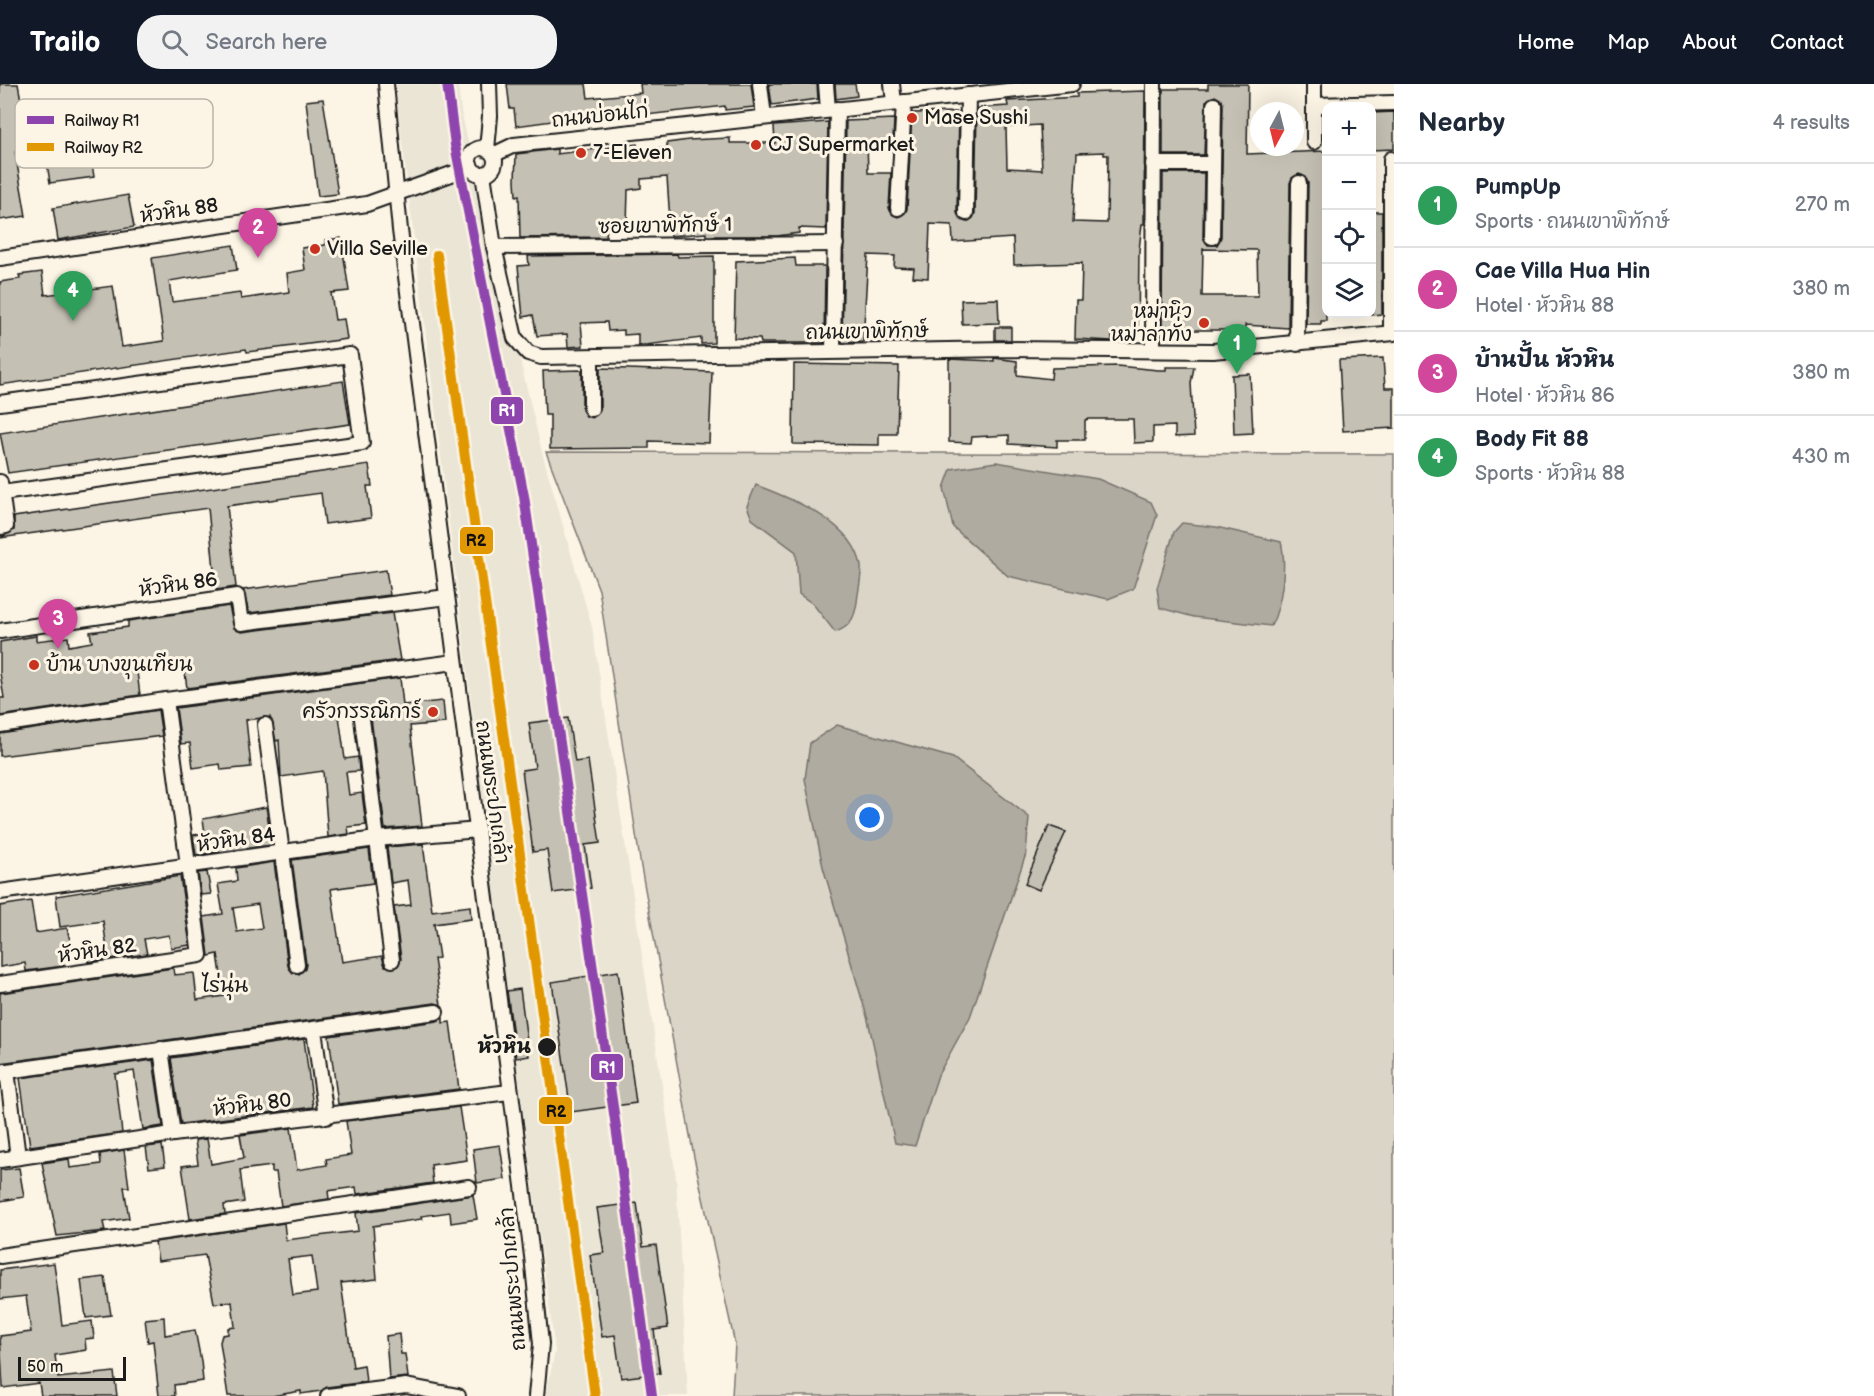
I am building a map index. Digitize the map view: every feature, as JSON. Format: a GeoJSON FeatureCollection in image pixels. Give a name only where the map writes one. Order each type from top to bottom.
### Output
{"type":"FeatureCollection","features":[{"type":"Feature","properties":{"kind":"street","name":"ถนนพระปกเกล้า"},"geometry":{"type":"LineString","coordinates":[[386,84],[400,230],[478,830],[509,1092],[532,1256],[541,1344],[536,1396]]}},
{"type":"Feature","properties":{"kind":"street"},"geometry":{"type":"LineString","coordinates":[[489,84],[492,168],[483,174],[476,172],[471,167],[472,154],[477,149],[490,152]]}},
{"type":"Feature","properties":{"kind":"street"},"geometry":{"type":"LineString","coordinates":[[760,84],[764,117]]}},
{"type":"Feature","properties":{"kind":"street"},"geometry":{"type":"LineString","coordinates":[[826,84],[833,110],[836,243],[833,351]]}},
{"type":"Feature","properties":{"kind":"street"},"geometry":{"type":"LineString","coordinates":[[892,84],[899,102],[898,208]]}},
{"type":"Feature","properties":{"kind":"street","name":"ถนนบ่อนไก่"},"geometry":{"type":"LineString","coordinates":[[490,152],[514,145],[833,110],[899,102],[960,91],[1072,84]]}},
{"type":"Feature","properties":{"kind":"street"},"geometry":{"type":"LineString","coordinates":[[1152,350],[1154,84]]}},
{"type":"Feature","properties":{"kind":"street"},"geometry":{"type":"LineString","coordinates":[[1314,84],[1314,142]]}},
{"type":"Feature","properties":{"kind":"street"},"geometry":{"type":"LineString","coordinates":[[960,91],[966,213]]}},
{"type":"Feature","properties":{"kind":"street"},"geometry":{"type":"LineString","coordinates":[[1314,105],[1394,103]]}},
{"type":"Feature","properties":{"kind":"street"},"geometry":{"type":"LineString","coordinates":[[1212,237],[1214,105]]}},
{"type":"Feature","properties":{"kind":"street"},"geometry":{"type":"LineString","coordinates":[[1391,159],[1392,333]]}},
{"type":"Feature","properties":{"kind":"street"},"geometry":{"type":"LineString","coordinates":[[1153,164],[1213,164]]}},
{"type":"Feature","properties":{"kind":"street","name":"หัวหิน 88"},"geometry":{"type":"LineString","coordinates":[[0,258],[367,204],[471,167]]}},
{"type":"Feature","properties":{"kind":"street","name":"ถนนเขาพิทักษ์"},"geometry":{"type":"LineString","coordinates":[[483,174],[494,247],[515,338],[528,352],[541,357],[833,351],[1213,351],[1392,333]]}},
{"type":"Feature","properties":{"kind":"street"},"geometry":{"type":"LineString","coordinates":[[1297,344],[1299,183]]}},
{"type":"Feature","properties":{"kind":"street","name":"ซอยเขาพิทักษ์ 1"},"geometry":{"type":"LineString","coordinates":[[494,247],[836,243]]}},
{"type":"Feature","properties":{"kind":"street"},"geometry":{"type":"LineString","coordinates":[[0,403],[350,355],[362,443],[1,488],[6,526],[0,526]]}},
{"type":"Feature","properties":{"kind":"street"},"geometry":{"type":"LineString","coordinates":[[591,357],[591,409]]}},
{"type":"Feature","properties":{"kind":"street","name":"หัวหิน 86"},"geometry":{"type":"LineString","coordinates":[[0,631],[237,596],[241,623],[447,597]]}},
{"type":"Feature","properties":{"kind":"street"},"geometry":{"type":"LineString","coordinates":[[0,726],[166,700],[455,662]]}},
{"type":"Feature","properties":{"kind":"street"},"geometry":{"type":"LineString","coordinates":[[166,700],[187,866]]}},
{"type":"Feature","properties":{"kind":"street"},"geometry":{"type":"LineString","coordinates":[[362,719],[392,960]]}},
{"type":"Feature","properties":{"kind":"street"},"geometry":{"type":"LineString","coordinates":[[265,725],[297,965]]}},
{"type":"Feature","properties":{"kind":"street","name":"หัวหิน 84"},"geometry":{"type":"LineString","coordinates":[[0,892],[376,840],[478,830]]}},
{"type":"Feature","properties":{"kind":"street","name":"หัวหิน 82"},"geometry":{"type":"LineString","coordinates":[[0,984],[200,956],[187,866]]}},
{"type":"Feature","properties":{"kind":"street"},"geometry":{"type":"LineString","coordinates":[[18,1157],[3,1071],[436,1012]]}},
{"type":"Feature","properties":{"kind":"street"},"geometry":{"type":"LineString","coordinates":[[314,1030],[326,1117]]}},
{"type":"Feature","properties":{"kind":"street"},"geometry":{"type":"LineString","coordinates":[[161,1049],[174,1134]]}},
{"type":"Feature","properties":{"kind":"street","name":"หัวหิน 80"},"geometry":{"type":"LineString","coordinates":[[0,1160],[174,1134],[326,1117],[509,1092]]}},
{"type":"Feature","properties":{"kind":"street"},"geometry":{"type":"LineString","coordinates":[[0,1256],[469,1187]]}},
{"type":"Feature","properties":{"kind":"street"},"geometry":{"type":"LineString","coordinates":[[328,1396],[406,1386],[458,1396]]}},
{"type":"Feature","properties":{"kind":"shaded area"},"geometry":{"type":"Polygon","coordinates":[[[395,84],[458,84],[461,111],[542,452],[592,627],[676,1177],[688,1396],[546,1396],[555,1351],[505,975],[395,84]]]}},
{"type":"Feature","properties":{"kind":"shaded area"},"geometry":{"type":"Polygon","coordinates":[[[546,452],[1394,454],[1394,1396],[732,1396],[735,1344],[694,1157],[641,867],[599,590],[546,452]]]}},
{"type":"Feature","properties":{"kind":"shaded area"},"geometry":{"type":"Polygon","coordinates":[[[996,462],[1098,479],[1151,502],[1157,515],[1133,589],[1108,599],[1008,576],[953,527],[944,488],[951,469],[996,462]]]}},
{"type":"Feature","properties":{"kind":"shaded area"},"geometry":{"type":"Polygon","coordinates":[[[756,485],[819,514],[834,524],[856,550],[861,566],[860,584],[855,612],[851,621],[844,628],[835,632],[813,604],[799,594],[796,552],[752,519],[747,506],[756,485]]]}},
{"type":"Feature","properties":{"kind":"shaded area"},"geometry":{"type":"Polygon","coordinates":[[[1182,523],[1216,527],[1281,542],[1284,562],[1282,585],[1278,607],[1271,626],[1194,617],[1160,608],[1157,588],[1174,532],[1182,523]]]}},
{"type":"Feature","properties":{"kind":"shaded area"},"geometry":{"type":"Polygon","coordinates":[[[837,725],[953,758],[1029,817],[1026,854],[970,1017],[938,1075],[915,1146],[895,1143],[868,1020],[823,867],[805,779],[810,743],[837,725]]]}},
{"type":"Feature","properties":{"kind":"building"},"geometry":{"type":"Polygon","coordinates":[[[0,84],[18,84],[21,99],[15,99],[15,168],[18,168],[26,216],[0,220],[0,84]]]}},
{"type":"Feature","properties":{"kind":"building"},"geometry":{"type":"Polygon","coordinates":[[[507,84],[586,84],[588,98],[641,93],[640,84],[751,84],[754,107],[725,110],[725,106],[628,117],[627,113],[590,117],[590,120],[574,122],[574,118],[516,126],[514,109],[510,109],[507,84]]]}},
{"type":"Feature","properties":{"kind":"building"},"geometry":{"type":"Polygon","coordinates":[[[769,84],[817,84],[818,99],[772,105],[769,84]]]}},
{"type":"Feature","properties":{"kind":"building"},"geometry":{"type":"Polygon","coordinates":[[[835,84],[855,84],[857,96],[836,99],[835,84]]]}},
{"type":"Feature","properties":{"kind":"building"},"geometry":{"type":"Polygon","coordinates":[[[1208,84],[1248,84],[1247,154],[1250,156],[1304,156],[1304,152],[1322,151],[1322,318],[1326,318],[1326,321],[1321,321],[1321,324],[1306,324],[1308,183],[1304,176],[1299,174],[1292,178],[1290,183],[1288,328],[1245,325],[1245,330],[1162,330],[1163,173],[1204,173],[1203,237],[1208,245],[1217,245],[1221,237],[1223,105],[1222,100],[1215,96],[1206,101],[1204,155],[1163,155],[1163,89],[1208,89],[1208,84]],[[1203,249],[1202,296],[1258,296],[1257,250],[1203,249]]]}},
{"type":"Feature","properties":{"kind":"building"},"geometry":{"type":"Polygon","coordinates":[[[1145,91],[1144,224],[1142,224],[1139,250],[1138,333],[1112,332],[1112,341],[1075,339],[1076,300],[1081,300],[1082,263],[1014,265],[1013,238],[953,242],[952,225],[930,224],[928,278],[913,277],[914,268],[894,267],[895,256],[868,255],[863,342],[842,343],[846,121],[894,119],[893,141],[867,142],[868,173],[891,173],[889,208],[893,215],[898,217],[907,209],[912,113],[959,112],[957,213],[961,220],[966,222],[973,218],[975,213],[977,108],[1008,106],[1007,101],[1077,97],[1077,93],[1145,91]],[[1040,125],[1006,127],[1007,168],[1042,170],[1040,125]],[[1104,152],[1077,153],[1073,222],[1107,223],[1108,155],[1104,155],[1104,152]]]}},
{"type":"Feature","properties":{"kind":"building"},"geometry":{"type":"Polygon","coordinates":[[[323,99],[338,194],[318,196],[306,101],[323,99]]]}},
{"type":"Feature","properties":{"kind":"building"},"geometry":{"type":"Polygon","coordinates":[[[1394,112],[1394,149],[1376,150],[1376,113],[1394,112]]]}},
{"type":"Feature","properties":{"kind":"building"},"geometry":{"type":"Polygon","coordinates":[[[828,122],[826,229],[799,228],[799,233],[777,236],[706,236],[706,233],[671,236],[667,177],[641,179],[641,188],[628,190],[627,225],[607,225],[606,237],[520,238],[519,195],[516,196],[515,180],[516,154],[557,149],[557,154],[637,144],[638,150],[667,148],[667,143],[730,138],[730,143],[775,143],[774,126],[828,122]]]}},
{"type":"Feature","properties":{"kind":"building"},"geometry":{"type":"Polygon","coordinates":[[[48,168],[93,168],[94,177],[50,183],[48,168]]]}},
{"type":"Feature","properties":{"kind":"building"},"geometry":{"type":"Polygon","coordinates":[[[128,195],[134,227],[58,240],[53,208],[128,195]]]}},
{"type":"Feature","properties":{"kind":"building"},"geometry":{"type":"Polygon","coordinates":[[[1376,212],[1382,212],[1382,314],[1376,315],[1376,212]]]}},
{"type":"Feature","properties":{"kind":"building"},"geometry":{"type":"Polygon","coordinates":[[[341,238],[349,291],[331,293],[335,320],[344,319],[347,339],[247,352],[246,349],[0,385],[0,282],[20,279],[19,275],[42,272],[45,295],[113,286],[122,347],[164,341],[152,258],[233,245],[237,270],[169,281],[172,302],[240,293],[241,299],[289,292],[287,273],[305,270],[302,248],[325,245],[325,240],[341,238]]]}},
{"type":"Feature","properties":{"kind":"building"},"geometry":{"type":"Polygon","coordinates":[[[677,254],[678,257],[714,256],[714,343],[701,344],[701,338],[638,346],[638,334],[624,335],[624,330],[608,331],[607,322],[581,323],[583,346],[568,347],[567,334],[537,336],[533,315],[523,317],[518,266],[529,265],[528,256],[677,254]]]}},
{"type":"Feature","properties":{"kind":"building"},"geometry":{"type":"Polygon","coordinates":[[[795,258],[796,266],[825,266],[824,343],[761,343],[760,339],[734,338],[736,261],[795,258]]]}},
{"type":"Feature","properties":{"kind":"building"},"geometry":{"type":"Polygon","coordinates":[[[998,299],[999,323],[962,324],[961,300],[998,299]]]}},
{"type":"Feature","properties":{"kind":"building"},"geometry":{"type":"Polygon","coordinates":[[[995,327],[1011,327],[1011,340],[995,340],[995,327]]]}},
{"type":"Feature","properties":{"kind":"building"},"geometry":{"type":"Polygon","coordinates":[[[994,358],[1017,361],[1017,375],[1051,379],[1052,368],[1117,366],[1166,370],[1166,367],[1194,367],[1191,383],[1194,436],[1175,437],[1175,426],[1153,427],[1153,442],[1134,443],[1133,419],[1089,419],[1085,420],[1085,440],[1057,440],[1057,447],[1009,444],[1009,435],[972,437],[971,443],[949,442],[949,359],[994,361],[994,358]]]}},
{"type":"Feature","properties":{"kind":"building"},"geometry":{"type":"Polygon","coordinates":[[[1383,358],[1385,388],[1394,388],[1394,428],[1343,431],[1339,360],[1383,358]]]}},
{"type":"Feature","properties":{"kind":"building"},"geometry":{"type":"Polygon","coordinates":[[[794,364],[899,366],[897,434],[879,434],[879,445],[793,444],[794,364]]]}},
{"type":"Feature","properties":{"kind":"building"},"geometry":{"type":"Polygon","coordinates":[[[600,368],[712,372],[709,443],[649,441],[649,448],[550,449],[550,415],[545,415],[543,371],[582,370],[582,410],[586,416],[592,418],[600,410],[600,368]]]}},
{"type":"Feature","properties":{"kind":"building"},"geometry":{"type":"Polygon","coordinates":[[[1250,374],[1253,433],[1234,434],[1232,375],[1250,374]]]}},
{"type":"Feature","properties":{"kind":"building"},"geometry":{"type":"Polygon","coordinates":[[[343,381],[350,424],[8,473],[0,433],[343,381]]]}},
{"type":"Feature","properties":{"kind":"building"},"geometry":{"type":"Polygon","coordinates":[[[369,465],[372,486],[367,486],[371,518],[325,524],[321,493],[227,506],[236,587],[216,590],[208,508],[0,538],[14,530],[14,517],[369,465]]]}},
{"type":"Feature","properties":{"kind":"building"},"geometry":{"type":"Polygon","coordinates":[[[386,570],[390,595],[249,613],[243,590],[386,570]]]}},
{"type":"Feature","properties":{"kind":"building"},"geometry":{"type":"Polygon","coordinates":[[[229,606],[234,628],[242,632],[392,613],[400,660],[187,688],[184,666],[165,668],[137,672],[140,695],[0,716],[0,698],[4,698],[0,673],[0,642],[36,636],[36,641],[68,637],[69,646],[92,642],[90,632],[128,627],[128,621],[229,606]]]}},
{"type":"Feature","properties":{"kind":"building"},"geometry":{"type":"Polygon","coordinates":[[[400,678],[403,705],[443,701],[445,723],[410,726],[422,826],[385,829],[371,718],[365,706],[338,709],[345,759],[358,757],[359,771],[346,772],[349,795],[362,793],[366,825],[348,827],[349,834],[328,837],[323,771],[281,777],[279,740],[276,741],[270,717],[246,720],[251,767],[221,770],[220,764],[193,768],[190,743],[181,744],[176,708],[400,678]]]}},
{"type":"Feature","properties":{"kind":"building"},"geometry":{"type":"Polygon","coordinates":[[[158,710],[162,736],[0,756],[0,734],[158,710]]]}},
{"type":"Feature","properties":{"kind":"building"},"geometry":{"type":"Polygon","coordinates":[[[568,718],[575,762],[588,760],[600,843],[585,845],[591,888],[553,893],[547,850],[533,852],[522,770],[535,768],[529,723],[568,718]]]}},
{"type":"Feature","properties":{"kind":"building"},"geometry":{"type":"Polygon","coordinates":[[[266,807],[272,845],[196,855],[193,835],[205,833],[203,819],[266,807]]]}},
{"type":"Feature","properties":{"kind":"building"},"geometry":{"type":"Polygon","coordinates":[[[1049,826],[1066,832],[1039,890],[1025,884],[1049,826]]]}},
{"type":"Feature","properties":{"kind":"building"},"geometry":{"type":"Polygon","coordinates":[[[423,844],[432,911],[470,906],[471,919],[434,924],[439,958],[434,959],[441,1005],[435,1003],[0,1063],[0,993],[173,968],[174,975],[194,973],[197,1000],[224,996],[218,954],[209,956],[204,917],[223,914],[218,884],[237,881],[236,868],[274,862],[288,966],[293,973],[299,974],[305,969],[306,964],[292,860],[369,849],[373,883],[331,889],[342,962],[382,956],[385,966],[397,967],[401,959],[394,907],[411,905],[408,880],[391,883],[387,847],[423,844]],[[258,904],[233,908],[237,932],[262,928],[258,904]]]}},
{"type":"Feature","properties":{"kind":"building"},"geometry":{"type":"Polygon","coordinates":[[[207,872],[211,894],[201,895],[198,873],[207,872]]]}},
{"type":"Feature","properties":{"kind":"building"},"geometry":{"type":"Polygon","coordinates":[[[180,876],[190,945],[171,948],[169,935],[144,939],[147,954],[88,962],[86,952],[107,949],[103,921],[60,927],[56,896],[180,876]]]}},
{"type":"Feature","properties":{"kind":"building"},"geometry":{"type":"Polygon","coordinates":[[[31,901],[36,933],[67,928],[71,945],[61,947],[64,966],[26,971],[25,963],[0,967],[0,906],[31,901]]]}},
{"type":"Feature","properties":{"kind":"building"},"geometry":{"type":"Polygon","coordinates":[[[618,971],[636,1103],[571,1112],[552,982],[618,971]]]}},
{"type":"Feature","properties":{"kind":"building"},"geometry":{"type":"Polygon","coordinates":[[[520,989],[529,1056],[516,1058],[507,991],[520,989]]]}},
{"type":"Feature","properties":{"kind":"building"},"geometry":{"type":"Polygon","coordinates":[[[443,1018],[443,1023],[450,1022],[459,1089],[338,1104],[329,1036],[437,1021],[443,1018]]]}},
{"type":"Feature","properties":{"kind":"building"},"geometry":{"type":"Polygon","coordinates":[[[304,1039],[313,1107],[181,1124],[171,1058],[304,1039]]]}},
{"type":"Feature","properties":{"kind":"building"},"geometry":{"type":"Polygon","coordinates":[[[153,1060],[163,1126],[143,1129],[134,1071],[115,1074],[122,1133],[30,1146],[20,1078],[153,1060]]]}},
{"type":"Feature","properties":{"kind":"building"},"geometry":{"type":"Polygon","coordinates":[[[459,1107],[467,1160],[431,1165],[433,1183],[357,1194],[356,1187],[328,1191],[329,1199],[281,1206],[276,1172],[272,1172],[272,1166],[240,1170],[244,1202],[224,1205],[225,1214],[190,1219],[182,1166],[198,1164],[195,1140],[207,1139],[211,1164],[244,1158],[240,1135],[291,1128],[297,1170],[327,1165],[326,1159],[351,1155],[346,1121],[459,1107]]]}},
{"type":"Feature","properties":{"kind":"building"},"geometry":{"type":"Polygon","coordinates":[[[162,1145],[165,1166],[149,1168],[146,1147],[162,1145]]]}},
{"type":"Feature","properties":{"kind":"building"},"geometry":{"type":"Polygon","coordinates":[[[500,1145],[505,1179],[477,1183],[473,1149],[500,1145]]]}},
{"type":"Feature","properties":{"kind":"building"},"geometry":{"type":"Polygon","coordinates":[[[124,1150],[129,1187],[124,1187],[129,1218],[103,1222],[105,1231],[57,1236],[42,1163],[69,1159],[70,1168],[101,1164],[100,1154],[124,1150]]]}},
{"type":"Feature","properties":{"kind":"building"},"geometry":{"type":"Polygon","coordinates":[[[19,1168],[24,1197],[0,1201],[0,1170],[19,1168]]]}},
{"type":"Feature","properties":{"kind":"building"},"geometry":{"type":"Polygon","coordinates":[[[473,1195],[477,1219],[451,1223],[450,1212],[421,1216],[422,1219],[373,1226],[377,1279],[341,1283],[353,1367],[364,1365],[366,1382],[327,1387],[321,1391],[301,1394],[301,1391],[272,1396],[228,1396],[220,1342],[222,1335],[228,1334],[228,1328],[235,1327],[232,1302],[214,1303],[205,1255],[158,1261],[155,1242],[284,1223],[286,1240],[358,1231],[356,1213],[473,1195]],[[312,1256],[288,1259],[293,1295],[317,1292],[312,1256]]]}},
{"type":"Feature","properties":{"kind":"building"},"geometry":{"type":"Polygon","coordinates":[[[637,1203],[643,1247],[656,1245],[668,1328],[654,1330],[660,1373],[621,1378],[615,1335],[602,1337],[590,1255],[604,1253],[597,1208],[637,1203]]]}},
{"type":"Feature","properties":{"kind":"building"},"geometry":{"type":"Polygon","coordinates":[[[54,1263],[62,1325],[92,1321],[94,1338],[85,1339],[86,1350],[55,1355],[58,1378],[114,1372],[117,1396],[41,1396],[39,1383],[3,1388],[0,1336],[31,1332],[26,1296],[0,1299],[0,1270],[54,1263]]]}},
{"type":"Feature","properties":{"kind":"building"},"geometry":{"type":"Polygon","coordinates":[[[105,1277],[111,1315],[86,1318],[81,1280],[105,1277]]]}},
{"type":"Feature","properties":{"kind":"building"},"geometry":{"type":"Polygon","coordinates":[[[164,1317],[165,1335],[195,1330],[201,1361],[203,1381],[174,1385],[175,1396],[159,1396],[153,1341],[148,1342],[145,1319],[164,1317]]]}},
{"type":"Feature","properties":{"kind":"building"},"geometry":{"type":"Polygon","coordinates":[[[399,1334],[401,1354],[405,1354],[408,1377],[389,1379],[386,1336],[399,1334]]]}},
{"type":"Feature","properties":{"kind":"rail line","name":"R1"},"geometry":{"type":"LineString","coordinates":[[447,84],[455,145],[524,496],[618,1141],[652,1396]]}},
{"type":"Feature","properties":{"kind":"rail line","name":"R2"},"geometry":{"type":"LineString","coordinates":[[437,255],[595,1396]]}},
{"type":"Feature","properties":{"kind":"place","name":"Mase Sushi"},"geometry":{"type":"Point","coordinates":[912,118]}},
{"type":"Feature","properties":{"kind":"place","name":"CJ Supermarket"},"geometry":{"type":"Point","coordinates":[756,145]}},
{"type":"Feature","properties":{"kind":"place","name":"7-Eleven"},"geometry":{"type":"Point","coordinates":[581,153]}},
{"type":"Feature","properties":{"kind":"place","name":"Villa Seville"},"geometry":{"type":"Point","coordinates":[315,249]}},
{"type":"Feature","properties":{"kind":"place","name":"Cae Villa Hua Hin"},"geometry":{"type":"Point","coordinates":[258,258]}},
{"type":"Feature","properties":{"kind":"place","name":"Body Fit 88"},"geometry":{"type":"Point","coordinates":[73,321]}},
{"type":"Feature","properties":{"kind":"place","name":"หม่านิว หม่าล่าทั่ง"},"geometry":{"type":"Point","coordinates":[1204,323]}},
{"type":"Feature","properties":{"kind":"place","name":"PumpUp"},"geometry":{"type":"Point","coordinates":[1237,374]}},
{"type":"Feature","properties":{"kind":"place","name":"บ้านปั้น หัวหิน"},"geometry":{"type":"Point","coordinates":[58,649]}},
{"type":"Feature","properties":{"kind":"place","name":"บ้าน บางขุนเทียน"},"geometry":{"type":"Point","coordinates":[34,665]}},
{"type":"Feature","properties":{"kind":"place","name":"ครัวกรรณิการ์"},"geometry":{"type":"Point","coordinates":[433,712]}},
{"type":"Feature","properties":{"kind":"place","name":"หัวหิน"},"geometry":{"type":"Point","coordinates":[547,1047]}},
{"type":"Feature","properties":{"kind":"district","name":"ไร่นุ่น"},"geometry":{"type":"Point","coordinates":[225,985]}}]}
